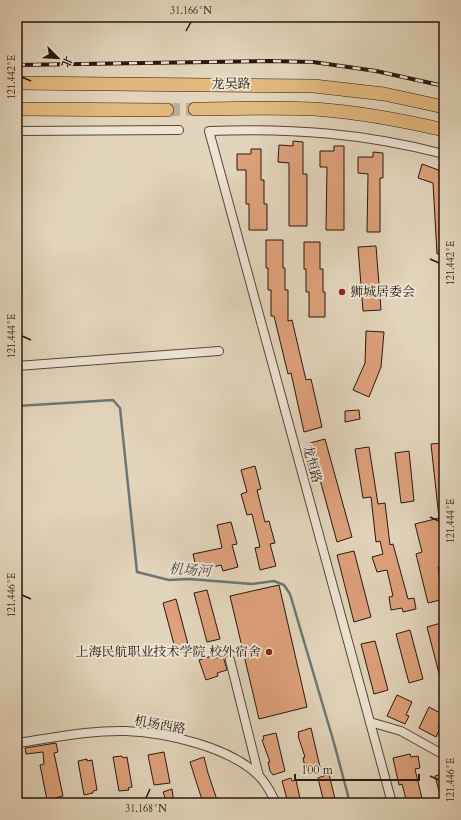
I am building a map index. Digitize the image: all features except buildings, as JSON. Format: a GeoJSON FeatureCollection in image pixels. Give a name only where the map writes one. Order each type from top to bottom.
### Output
{"type":"FeatureCollection","features":[{"type":"Feature","properties":{"kind":"main road","name":"龙吴路"},"geometry":{"type":"LineString","coordinates":[[17,83],[314,86],[384,94],[444,107]]}},
{"type":"Feature","properties":{"kind":"main road"},"geometry":{"type":"LineString","coordinates":[[17,109],[167,110]]}},
{"type":"Feature","properties":{"kind":"main road","name":"龙吴路"},"geometry":{"type":"LineString","coordinates":[[195,109],[319,110],[381,117],[444,130]]}},
{"type":"Feature","properties":{"kind":"street"},"geometry":{"type":"LineString","coordinates":[[17,131],[178,130]]}},
{"type":"Feature","properties":{"kind":"street","name":"龙恒路"},"geometry":{"type":"LineString","coordinates":[[392,803],[209,131],[285,130],[335,133],[375,138],[444,154]]}},
{"type":"Feature","properties":{"kind":"street"},"geometry":{"type":"LineString","coordinates":[[17,366],[219,351]]}},
{"type":"Feature","properties":{"kind":"street"},"geometry":{"type":"LineString","coordinates":[[230,660],[259,776]]}},
{"type":"Feature","properties":{"kind":"street"},"geometry":{"type":"LineString","coordinates":[[370,722],[401,731],[444,755]]}},
{"type":"Feature","properties":{"kind":"street","name":"机场西路"},"geometry":{"type":"LineString","coordinates":[[17,742],[106,732],[152,734],[219,751],[234,757],[259,776],[276,803]]}},
{"type":"Feature","properties":{"kind":"waterway","name":"机场河"},"geometry":{"type":"LineString","coordinates":[[17,406],[113,400],[120,408],[137,572],[169,580],[189,579],[252,584],[274,581],[284,585],[290,594],[350,803]]}},
{"type":"Feature","properties":{"kind":"tunnel"},"geometry":{"type":"LineString","coordinates":[[167,110],[195,109]]}},
{"type":"Feature","properties":{"kind":"railway"},"geometry":{"type":"LineString","coordinates":[[17,65],[270,61],[313,62],[376,71],[444,86]]}},
{"type":"Feature","properties":{"kind":"place","name":"狮城居委会"},"geometry":{"type":"Point","coordinates":[342,292]}},
{"type":"Feature","properties":{"kind":"place","name":"上海民航职业技术学院 校外宿舍"},"geometry":{"type":"Point","coordinates":[269,652]}}]}
